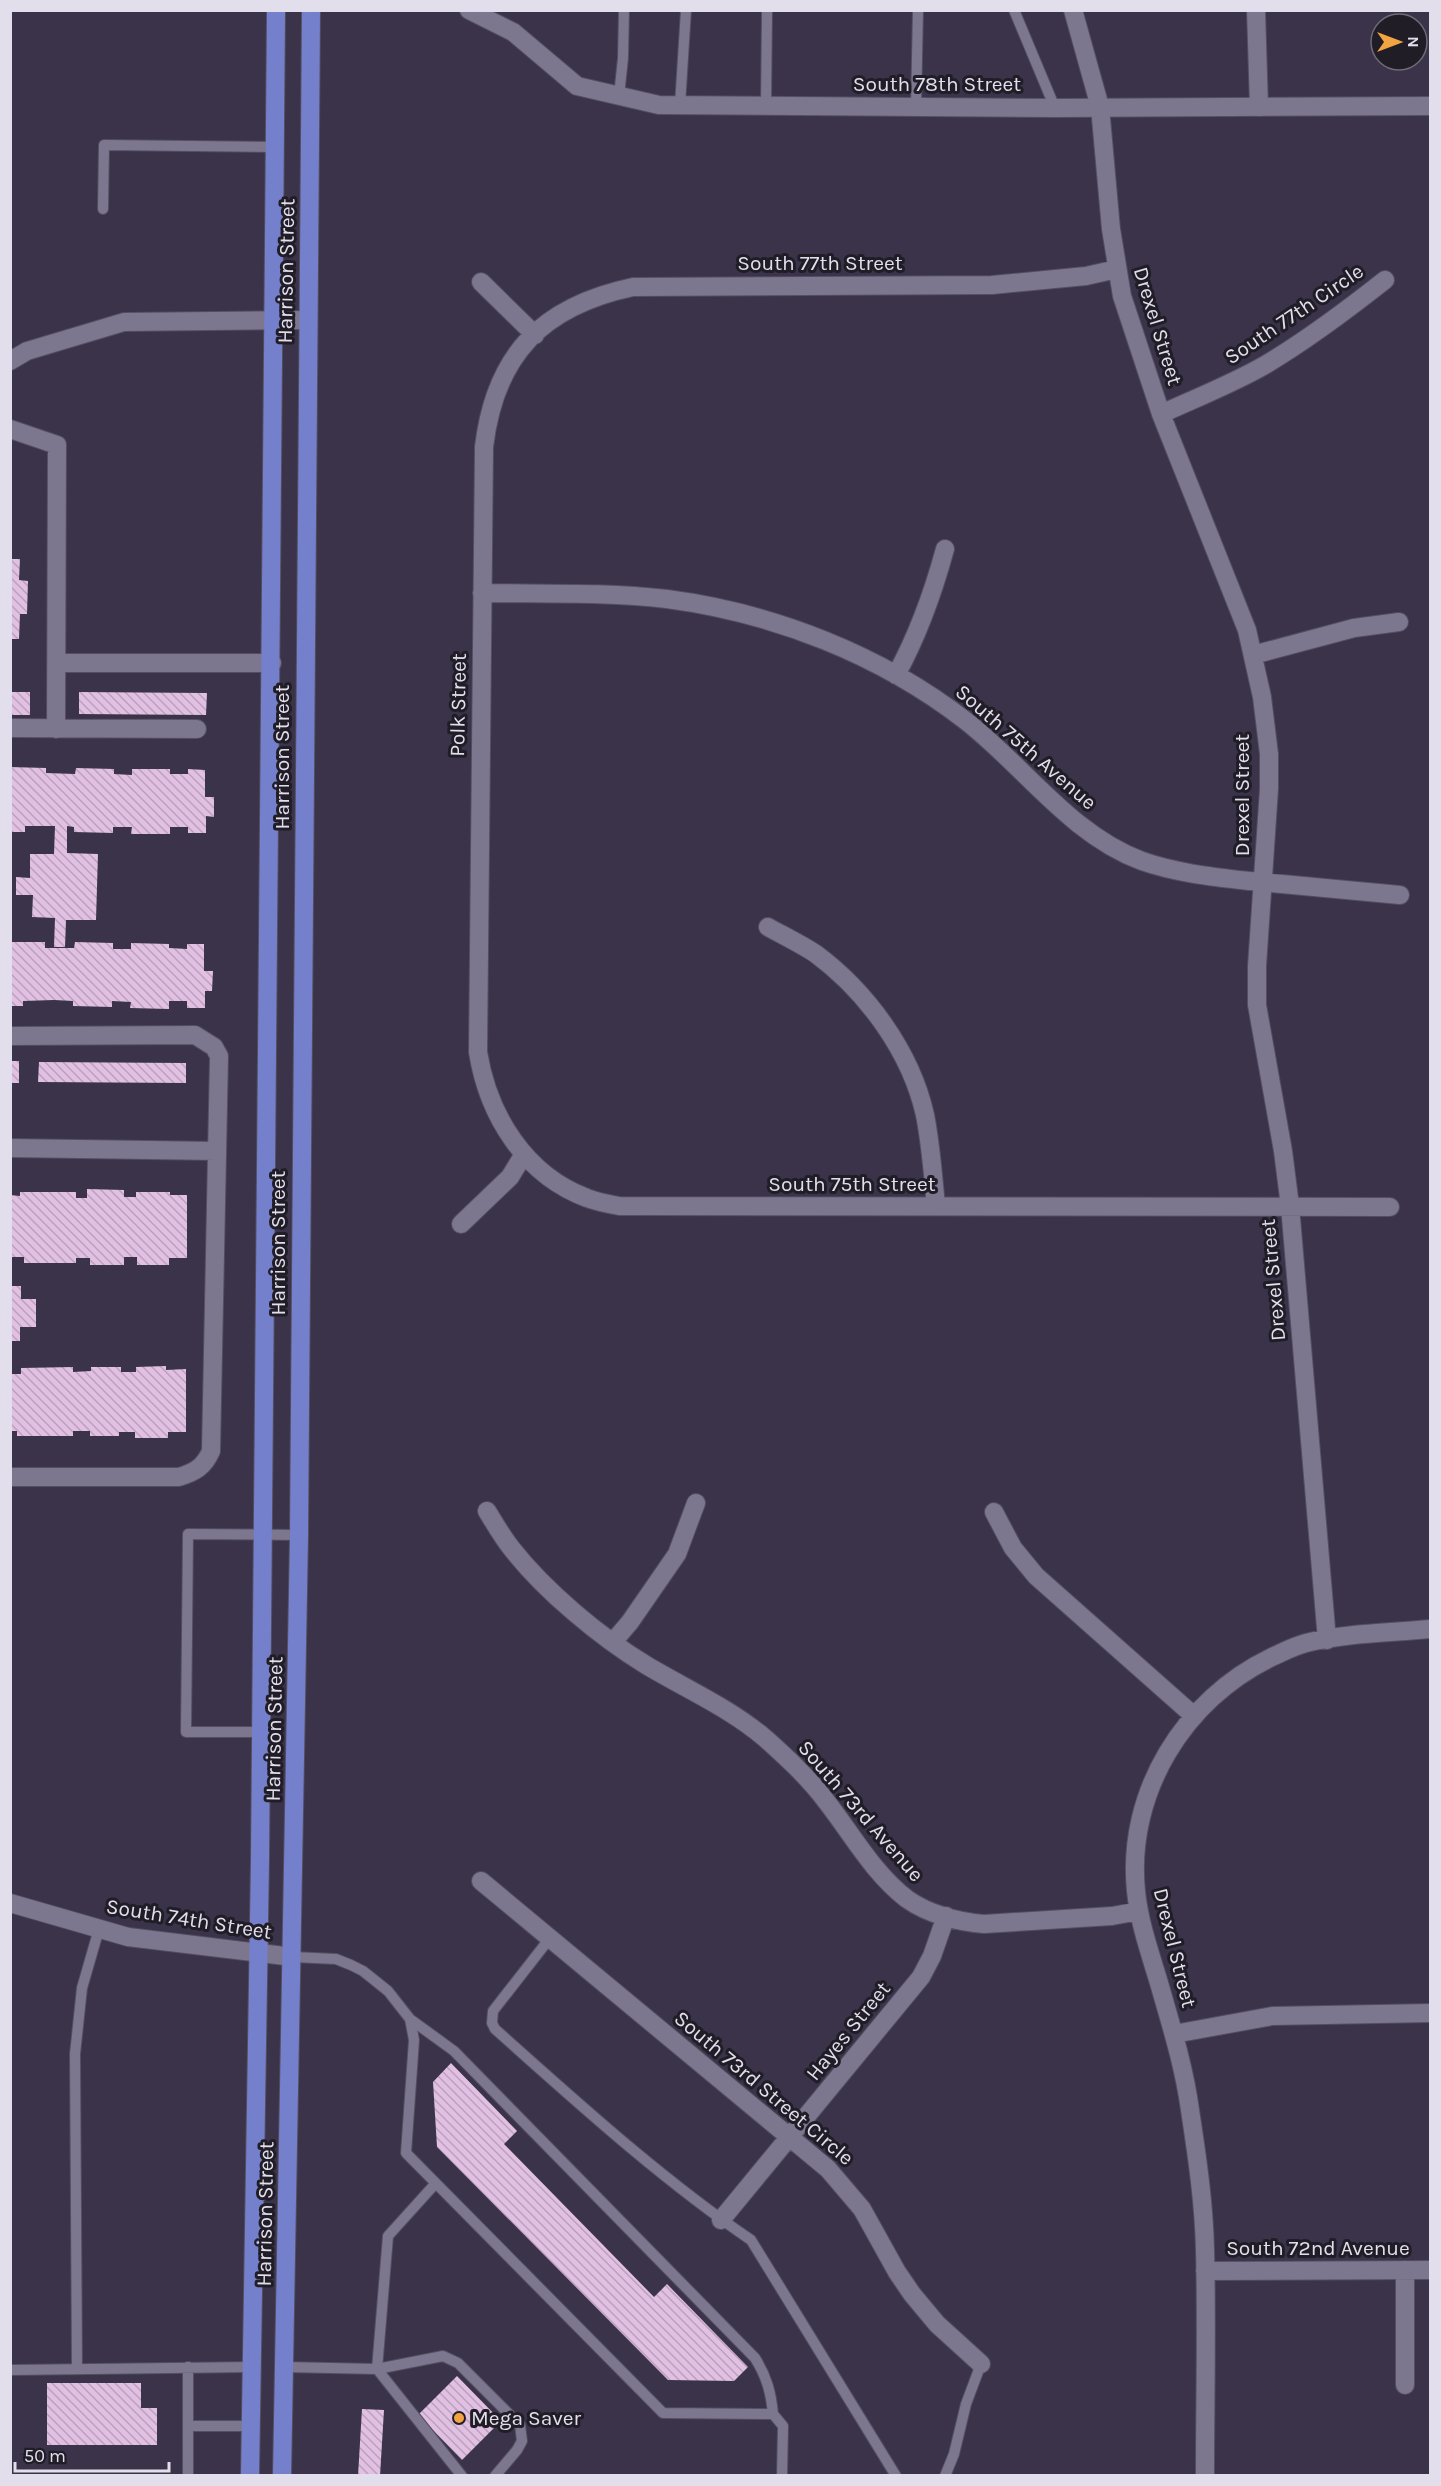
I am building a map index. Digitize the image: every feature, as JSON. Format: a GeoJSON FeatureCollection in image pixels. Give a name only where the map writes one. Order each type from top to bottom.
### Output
{"type":"FeatureCollection","features":[{"type":"Feature","properties":{"kind":"main road","name":"Harrison Street"},"geometry":{"type":"LineString","coordinates":[[250,2475],[261,1732],[276,10]]}},
{"type":"Feature","properties":{"kind":"main road","name":"Harrison Street"},"geometry":{"type":"LineString","coordinates":[[282,2475],[299,1535],[311,10]]}},
{"type":"Feature","properties":{"kind":"street","name":"Drexel Street"},"geometry":{"type":"LineString","coordinates":[[1072,10],[1100,107],[1117,269],[1132,331],[1161,414],[1247,630],[1262,697],[1269,754],[1257,966],[1257,1005],[1283,1151],[1290,1206],[1327,1640],[1290,1649],[1253,1666],[1215,1694],[1194,1716],[1172,1745],[1152,1782],[1144,1806],[1136,1854],[1136,1891],[1144,1936],[1174,2034],[1186,2084],[1196,2152],[1205,2271],[1205,2475]]}},
{"type":"Feature","properties":{"kind":"street"},"geometry":{"type":"LineString","coordinates":[[1256,10],[1259,107]]}},
{"type":"Feature","properties":{"kind":"street","name":"South 78th Street"},"geometry":{"type":"LineString","coordinates":[[470,11],[513,32],[577,86],[659,105],[1056,108],[1431,106]]}},
{"type":"Feature","properties":{"kind":"street","name":"South 77th Street"},"geometry":{"type":"LineString","coordinates":[[535,335],[554,317],[568,309],[605,293],[633,287],[992,285],[1086,276],[1117,269]]}},
{"type":"Feature","properties":{"kind":"street","name":"South 77th Circle"},"geometry":{"type":"LineString","coordinates":[[1161,414],[1232,383],[1266,364],[1339,316],[1385,280]]}},
{"type":"Feature","properties":{"kind":"street"},"geometry":{"type":"LineString","coordinates":[[481,282],[535,335]]}},
{"type":"Feature","properties":{"kind":"street"},"geometry":{"type":"LineString","coordinates":[[10,361],[27,351],[124,322],[308,320]]}},
{"type":"Feature","properties":{"kind":"street","name":"Polk Street"},"geometry":{"type":"LineString","coordinates":[[524,1154],[514,1144],[492,1105],[482,1079],[478,1052],[482,593],[484,447],[488,417],[495,393],[508,365],[518,351],[535,335]]}},
{"type":"Feature","properties":{"kind":"street"},"geometry":{"type":"LineString","coordinates":[[10,429],[57,445],[56,729]]}},
{"type":"Feature","properties":{"kind":"street"},"geometry":{"type":"LineString","coordinates":[[896,675],[909,651],[932,596],[945,549]]}},
{"type":"Feature","properties":{"kind":"street","name":"South 75th Avenue"},"geometry":{"type":"LineString","coordinates":[[482,593],[628,596],[712,607],[803,632],[876,664],[939,701],[968,723],[1077,822],[1114,847],[1140,860],[1170,869],[1263,882],[1400,895]]}},
{"type":"Feature","properties":{"kind":"street"},"geometry":{"type":"LineString","coordinates":[[1253,655],[1354,628],[1399,622]]}},
{"type":"Feature","properties":{"kind":"street"},"geometry":{"type":"LineString","coordinates":[[57,663],[272,663]]}},
{"type":"Feature","properties":{"kind":"street"},"geometry":{"type":"LineString","coordinates":[[10,728],[197,729]]}},
{"type":"Feature","properties":{"kind":"street"},"geometry":{"type":"LineString","coordinates":[[768,927],[814,953],[840,973],[869,1005],[890,1036],[912,1078],[924,1113],[930,1141],[936,1206]]}},
{"type":"Feature","properties":{"kind":"street"},"geometry":{"type":"LineString","coordinates":[[10,1036],[195,1035],[206,1041],[219,1056],[211,1451],[205,1464],[192,1473],[178,1476],[10,1477]]}},
{"type":"Feature","properties":{"kind":"street"},"geometry":{"type":"LineString","coordinates":[[10,1148],[217,1151]]}},
{"type":"Feature","properties":{"kind":"street"},"geometry":{"type":"LineString","coordinates":[[461,1224],[510,1177],[524,1154]]}},
{"type":"Feature","properties":{"kind":"street","name":"South 75th Street"},"geometry":{"type":"LineString","coordinates":[[524,1154],[566,1189],[588,1199],[619,1206],[1390,1208]]}},
{"type":"Feature","properties":{"kind":"street"},"geometry":{"type":"LineString","coordinates":[[613,1642],[630,1622],[677,1554],[696,1503]]}},
{"type":"Feature","properties":{"kind":"street","name":"South 73rd Avenue"},"geometry":{"type":"LineString","coordinates":[[487,1511],[512,1550],[586,1623],[643,1663],[730,1713],[763,1737],[825,1798],[874,1867],[891,1886],[926,1911],[984,1924],[1112,1916],[1139,1911]]}},
{"type":"Feature","properties":{"kind":"street"},"geometry":{"type":"LineString","coordinates":[[994,1512],[1012,1548],[1036,1576],[1194,1716]]}},
{"type":"Feature","properties":{"kind":"street"},"geometry":{"type":"LineString","coordinates":[[1327,1640],[1431,1629]]}},
{"type":"Feature","properties":{"kind":"street","name":"South 73rd Street Circle"},"geometry":{"type":"LineString","coordinates":[[481,1881],[828,2169],[862,2209],[912,2294],[937,2324],[981,2364]]}},
{"type":"Feature","properties":{"kind":"street","name":"South 74th Street"},"geometry":{"type":"LineString","coordinates":[[10,1903],[99,1929],[148,1940],[293,1958]]}},
{"type":"Feature","properties":{"kind":"street","name":"Hayes Street"},"geometry":{"type":"LineString","coordinates":[[721,2220],[921,1977],[932,1956],[946,1916]]}},
{"type":"Feature","properties":{"kind":"street"},"geometry":{"type":"LineString","coordinates":[[1174,2034],[1272,2016],[1431,2013]]}},
{"type":"Feature","properties":{"kind":"street"},"geometry":{"type":"LineString","coordinates":[[1405,2270],[1406,2385]]}},
{"type":"Feature","properties":{"kind":"street","name":"South 72nd Avenue"},"geometry":{"type":"LineString","coordinates":[[1205,2271],[1431,2270]]}},
{"type":"Feature","properties":{"kind":"lane"},"geometry":{"type":"LineString","coordinates":[[619,96],[624,10]]}},
{"type":"Feature","properties":{"kind":"lane"},"geometry":{"type":"LineString","coordinates":[[680,105],[686,10]]}},
{"type":"Feature","properties":{"kind":"lane"},"geometry":{"type":"LineString","coordinates":[[766,106],[767,10]]}},
{"type":"Feature","properties":{"kind":"lane"},"geometry":{"type":"LineString","coordinates":[[916,106],[918,10]]}},
{"type":"Feature","properties":{"kind":"lane"},"geometry":{"type":"LineString","coordinates":[[1014,10],[1056,108]]}},
{"type":"Feature","properties":{"kind":"lane"},"geometry":{"type":"LineString","coordinates":[[103,209],[104,145],[275,147]]}},
{"type":"Feature","properties":{"kind":"lane"},"geometry":{"type":"LineString","coordinates":[[261,1732],[186,1731],[188,1534],[299,1535]]}},
{"type":"Feature","properties":{"kind":"lane"},"geometry":{"type":"LineString","coordinates":[[77,2368],[75,2054],[82,1988],[99,1929]]}},
{"type":"Feature","properties":{"kind":"lane"},"geometry":{"type":"LineString","coordinates":[[550,1938],[493,2012],[492,2023],[495,2029],[596,2118],[721,2220],[751,2240],[896,2475]]}},
{"type":"Feature","properties":{"kind":"lane"},"geometry":{"type":"LineString","coordinates":[[293,1958],[336,1959],[363,1971],[388,1991],[410,2019],[454,2051],[755,2358],[771,2392],[773,2414],[783,2426],[782,2475]]}},
{"type":"Feature","properties":{"kind":"lane"},"geometry":{"type":"LineString","coordinates":[[410,2019],[414,2040],[406,2154],[663,2414],[773,2414]]}},
{"type":"Feature","properties":{"kind":"lane"},"geometry":{"type":"LineString","coordinates":[[435,2184],[388,2236],[377,2369],[462,2475]]}},
{"type":"Feature","properties":{"kind":"lane"},"geometry":{"type":"LineString","coordinates":[[284,2367],[377,2369],[443,2355],[458,2363],[520,2425],[522,2442],[495,2475]]}},
{"type":"Feature","properties":{"kind":"lane"},"geometry":{"type":"LineString","coordinates":[[945,2475],[954,2454],[966,2404],[981,2364]]}},
{"type":"Feature","properties":{"kind":"lane"},"geometry":{"type":"LineString","coordinates":[[188,2475],[189,2367]]}},
{"type":"Feature","properties":{"kind":"lane"},"geometry":{"type":"LineString","coordinates":[[10,2370],[252,2367]]}},
{"type":"Feature","properties":{"kind":"lane"},"geometry":{"type":"LineString","coordinates":[[189,2426],[251,2426]]}},
{"type":"Feature","properties":{"kind":"building"},"geometry":{"type":"Polygon","coordinates":[[[10,559],[20,559],[19,580],[28,581],[27,614],[20,614],[19,639],[10,639],[10,559]]]}},
{"type":"Feature","properties":{"kind":"building"},"geometry":{"type":"Polygon","coordinates":[[[10,692],[30,692],[30,715],[10,715],[10,692]]]}},
{"type":"Feature","properties":{"kind":"building"},"geometry":{"type":"Polygon","coordinates":[[[79,692],[207,693],[206,715],[79,714],[79,692]]]}},
{"type":"Feature","properties":{"kind":"building"},"geometry":{"type":"Polygon","coordinates":[[[10,767],[46,768],[46,773],[75,774],[76,768],[114,769],[114,774],[132,775],[132,769],[170,769],[170,774],[188,774],[188,769],[205,770],[205,797],[214,797],[214,817],[206,816],[206,833],[188,833],[188,827],[170,827],[170,834],[131,834],[132,827],[113,827],[113,833],[74,832],[74,827],[67,826],[67,853],[98,854],[96,920],[66,920],[65,947],[54,947],[55,918],[32,917],[33,895],[16,895],[16,877],[30,878],[30,854],[54,854],[55,826],[25,826],[25,832],[10,832],[10,767]]]}},
{"type":"Feature","properties":{"kind":"building"},"geometry":{"type":"Polygon","coordinates":[[[10,942],[45,942],[45,948],[74,948],[75,942],[113,943],[113,949],[131,949],[131,943],[169,944],[169,948],[187,949],[187,944],[204,944],[204,971],[213,971],[212,991],[205,991],[205,1008],[187,1008],[187,1001],[169,1001],[169,1009],[130,1008],[131,1002],[112,1001],[112,1007],[73,1006],[73,1001],[54,1000],[23,1001],[23,1006],[10,1006],[10,942]]]}},
{"type":"Feature","properties":{"kind":"building"},"geometry":{"type":"Polygon","coordinates":[[[10,1061],[19,1061],[19,1083],[10,1083],[10,1061]]]}},
{"type":"Feature","properties":{"kind":"building"},"geometry":{"type":"Polygon","coordinates":[[[39,1062],[186,1063],[186,1083],[38,1082],[39,1062]]]}},
{"type":"Feature","properties":{"kind":"building"},"geometry":{"type":"Polygon","coordinates":[[[87,1189],[124,1190],[124,1197],[136,1197],[136,1192],[170,1192],[170,1195],[187,1195],[187,1258],[169,1258],[169,1265],[137,1265],[137,1257],[124,1257],[124,1265],[90,1265],[90,1258],[76,1258],[76,1263],[24,1263],[24,1257],[10,1257],[10,1195],[20,1196],[20,1192],[76,1192],[76,1198],[87,1198],[87,1189]]]}},
{"type":"Feature","properties":{"kind":"building"},"geometry":{"type":"Polygon","coordinates":[[[10,1286],[21,1286],[21,1299],[36,1299],[36,1327],[20,1327],[20,1341],[10,1341],[10,1286]]]}},
{"type":"Feature","properties":{"kind":"building"},"geometry":{"type":"Polygon","coordinates":[[[166,1366],[166,1370],[186,1369],[186,1432],[168,1432],[168,1438],[135,1438],[135,1432],[119,1432],[119,1436],[90,1436],[90,1431],[73,1431],[73,1436],[17,1436],[17,1431],[10,1431],[10,1374],[21,1374],[21,1368],[73,1367],[73,1372],[91,1371],[91,1367],[121,1367],[121,1372],[136,1372],[136,1367],[166,1366]]]}},
{"type":"Feature","properties":{"kind":"building"},"geometry":{"type":"Polygon","coordinates":[[[451,2063],[517,2131],[504,2144],[654,2297],[667,2284],[748,2367],[734,2381],[668,2380],[437,2147],[433,2082],[451,2063]]]}},
{"type":"Feature","properties":{"kind":"building","name":"Mega Saver"},"geometry":{"type":"Polygon","coordinates":[[[457,2376],[501,2421],[462,2460],[418,2415],[457,2376]]]}},
{"type":"Feature","properties":{"kind":"building"},"geometry":{"type":"Polygon","coordinates":[[[47,2383],[141,2383],[141,2408],[157,2408],[157,2445],[47,2445],[47,2383]]]}},
{"type":"Feature","properties":{"kind":"building"},"geometry":{"type":"Polygon","coordinates":[[[362,2409],[384,2410],[380,2476],[358,2476],[362,2409]]]}},
{"type":"Feature","properties":{"kind":"place","name":"Mega Saver"},"geometry":{"type":"Point","coordinates":[459,2418]}}]}
